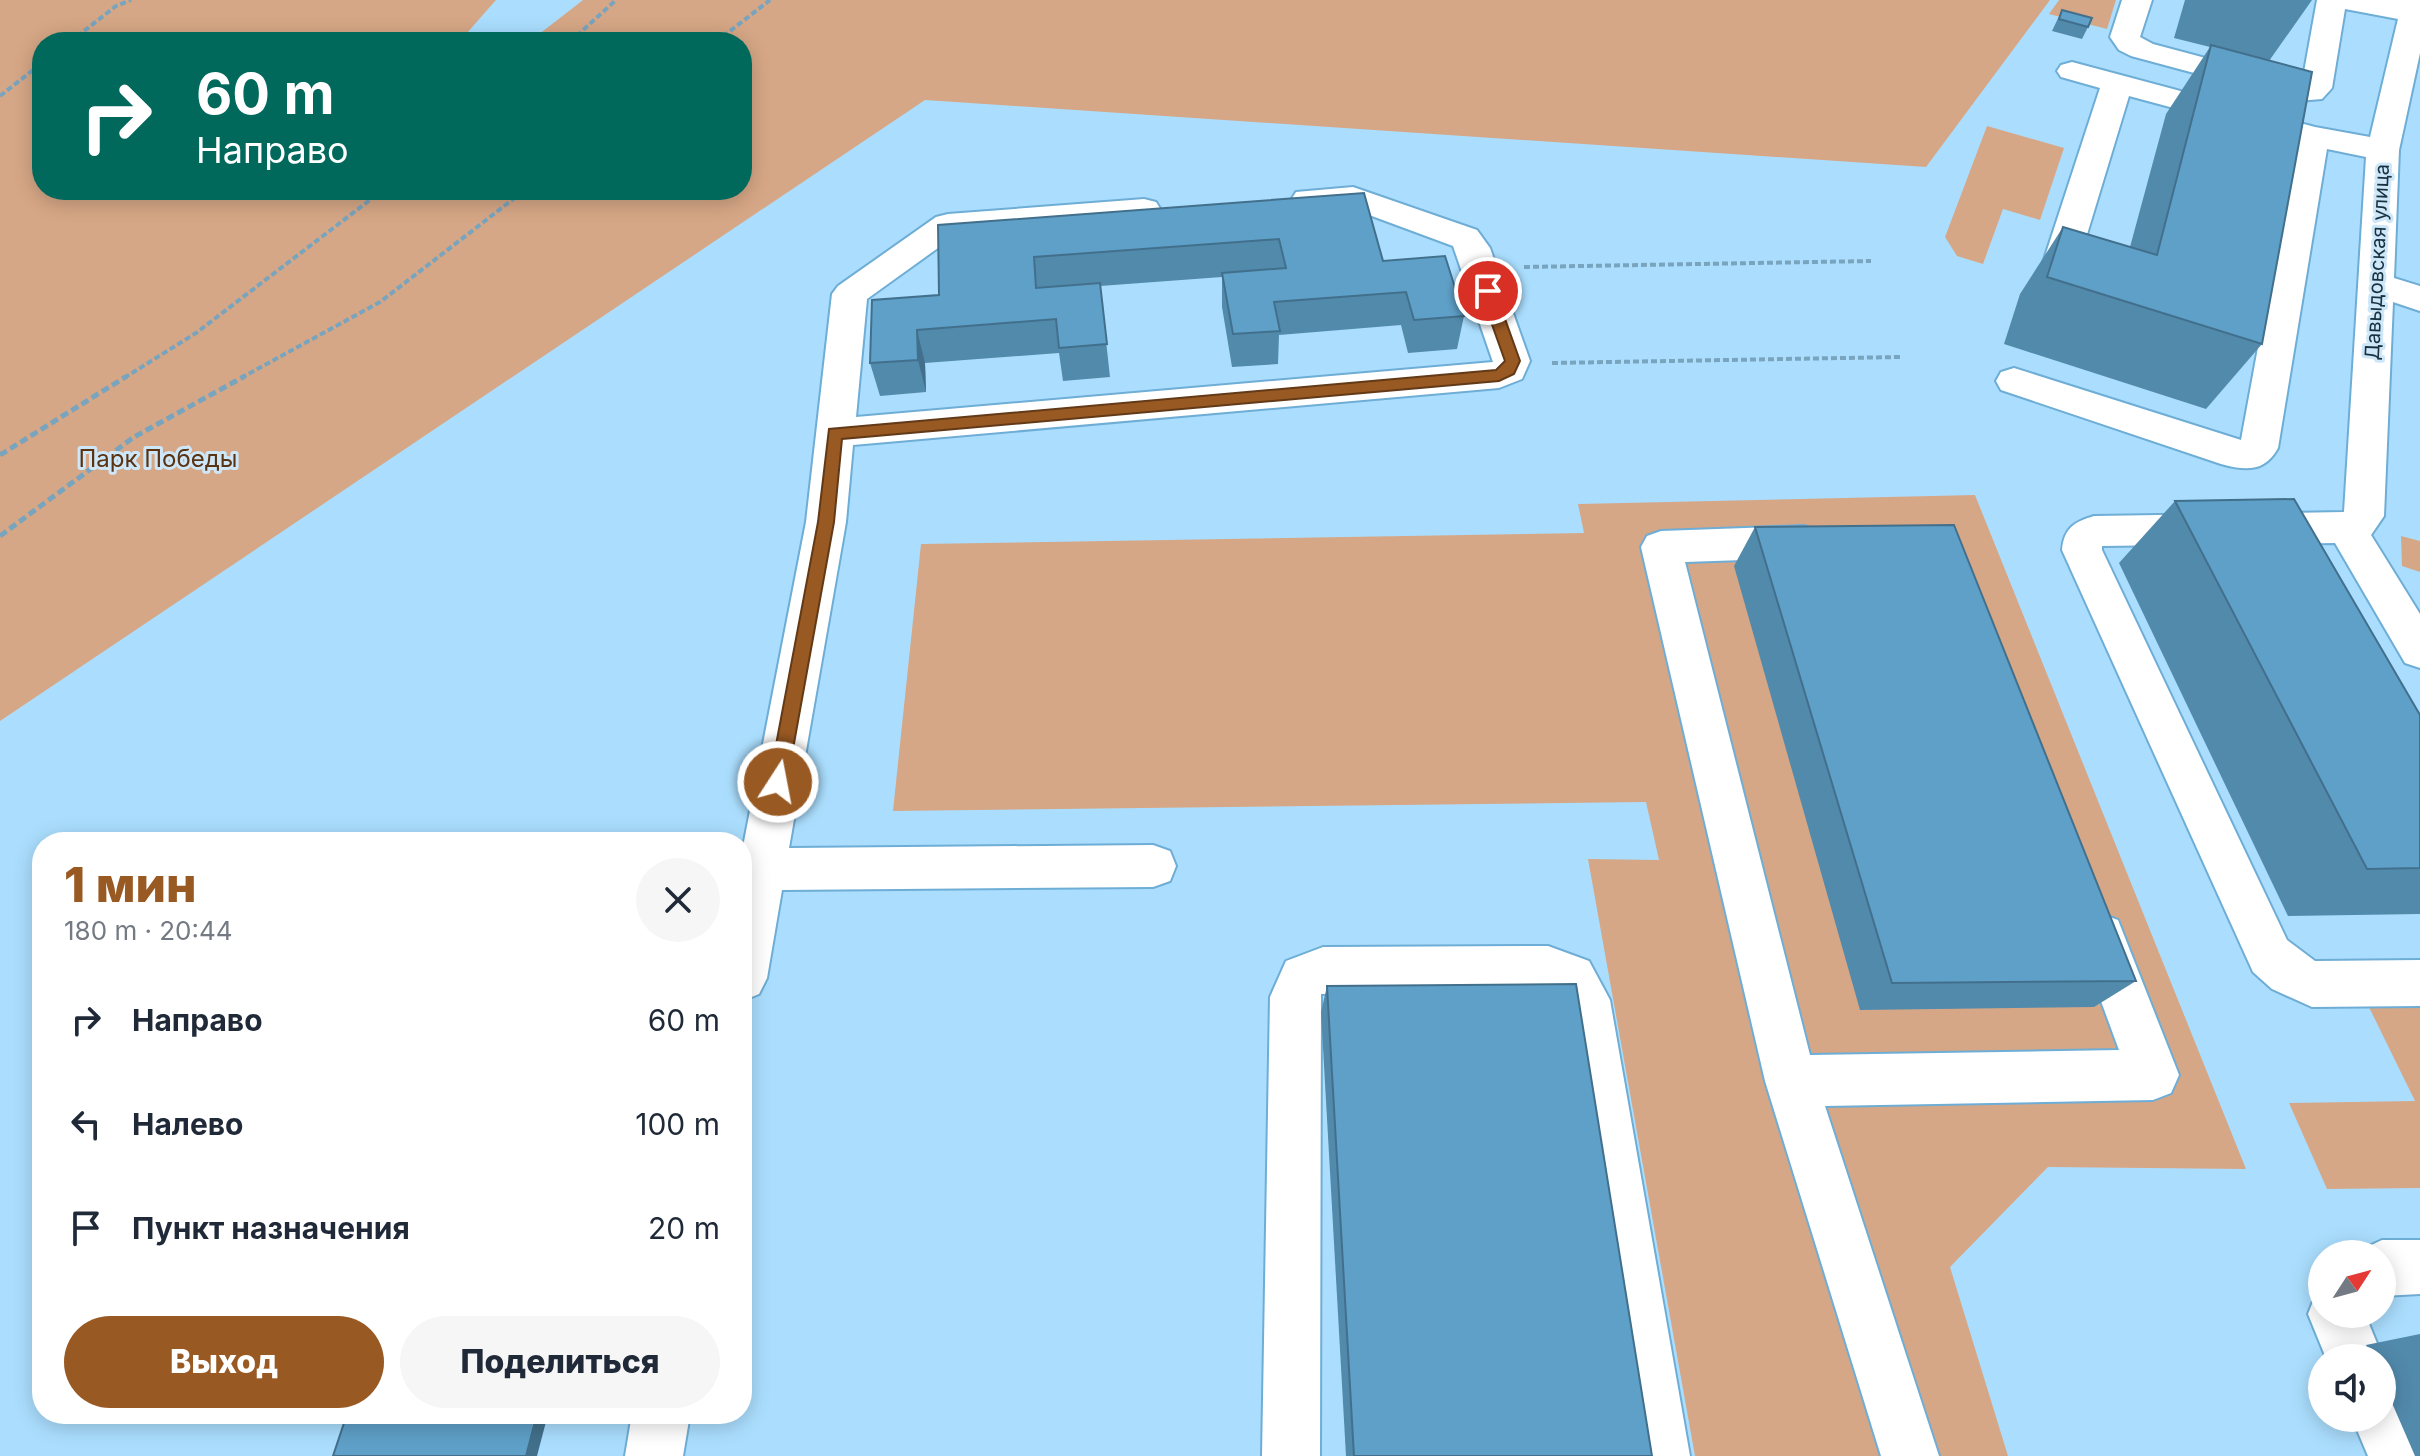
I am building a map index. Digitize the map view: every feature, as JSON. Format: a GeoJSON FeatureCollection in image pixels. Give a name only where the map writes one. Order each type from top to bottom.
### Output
{"type":"FeatureCollection","features":[{"type":"Feature","properties":{"kind":"street"},"geometry":{"type":"LineString","coordinates":[[2137,0],[2125,37],[2142,50],[2298,92],[2311,92],[2317,88],[2332,0]]}},
{"type":"Feature","properties":{"kind":"street"},"geometry":{"type":"LineString","coordinates":[[2342,0],[2416,14]]}},
{"type":"Feature","properties":{"kind":"street","name":"Давыдовская улица"},"geometry":{"type":"LineString","coordinates":[[2351,526],[2364,516],[2383,150],[2416,14]]}},
{"type":"Feature","properties":{"kind":"street"},"geometry":{"type":"LineString","coordinates":[[2072,71],[2313,136],[2383,150]]}},
{"type":"Feature","properties":{"kind":"street"},"geometry":{"type":"LineString","coordinates":[[2053,288],[2117,83]]}},
{"type":"Feature","properties":{"kind":"street"},"geometry":{"type":"LineString","coordinates":[[2014,381],[2235,454],[2252,455],[2259,448],[2313,136]]}},
{"type":"Feature","properties":{"kind":"street"},"geometry":{"type":"LineString","coordinates":[[835,433],[1499,375],[1511,364],[1473,248],[1465,238],[1365,201],[1343,198],[1282,201]]}},
{"type":"Feature","properties":{"kind":"street"},"geometry":{"type":"LineString","coordinates":[[752,924],[826,522],[850,294],[938,230],[960,222],[1174,208]]}},
{"type":"Feature","properties":{"kind":"street"},"geometry":{"type":"LineString","coordinates":[[2376,284],[2420,299]]}},
{"type":"Feature","properties":{"kind":"street"},"geometry":{"type":"LineString","coordinates":[[2420,651],[2351,526],[2094,531],[2083,537],[2082,550],[2270,956],[2289,973],[2312,984],[2420,983]]}},
{"type":"Feature","properties":{"kind":"street"},"geometry":{"type":"LineString","coordinates":[[1844,541],[1661,547],[1791,1081],[1910,1456]]}},
{"type":"Feature","properties":{"kind":"street"},"geometry":{"type":"LineString","coordinates":[[762,869],[1153,866]]}},
{"type":"Feature","properties":{"kind":"street"},"geometry":{"type":"LineString","coordinates":[[1791,1081],[2153,1075],[2086,896]]}},
{"type":"Feature","properties":{"kind":"street"},"geometry":{"type":"LineString","coordinates":[[1291,1456],[1295,997],[1303,977],[1323,970],[1548,969],[1572,977],[1585,1000],[1661,1456]]}},
{"type":"Feature","properties":{"kind":"street"},"geometry":{"type":"LineString","coordinates":[[2396,1268],[2420,1267]]}},
{"type":"Feature","properties":{"kind":"street"},"geometry":{"type":"LineString","coordinates":[[654,1456],[659,1424]]}},
{"type":"Feature","properties":{"kind":"street"},"geometry":{"type":"LineString","coordinates":[[2387,1432],[2397,1456]]}},
{"type":"Feature","properties":{"kind":"path"},"geometry":{"type":"LineString","coordinates":[[83,32],[116,6],[131,0]]}},
{"type":"Feature","properties":{"kind":"path"},"geometry":{"type":"LineString","coordinates":[[581,32],[616,0]]}},
{"type":"Feature","properties":{"kind":"path"},"geometry":{"type":"LineString","coordinates":[[729,32],[770,0]]}},
{"type":"Feature","properties":{"kind":"path"},"geometry":{"type":"LineString","coordinates":[[0,96],[32,71]]}},
{"type":"Feature","properties":{"kind":"path"},"geometry":{"type":"LineString","coordinates":[[0,455],[196,333],[370,200]]}},
{"type":"Feature","properties":{"kind":"path"},"geometry":{"type":"LineString","coordinates":[[0,536],[134,437],[380,302],[512,200]]}},
{"type":"Feature","properties":{"kind":"path"},"geometry":{"type":"LineString","coordinates":[[1479,268],[1871,261]]}},
{"type":"Feature","properties":{"kind":"path"},"geometry":{"type":"LineString","coordinates":[[1511,364],[1901,357]]}},
{"type":"Feature","properties":{"kind":"green space","name":"Парк Победы"},"geometry":{"type":"Polygon","coordinates":[[[0,0],[496,0],[468,32],[32,32],[32,200],[752,200],[752,32],[542,32],[583,0],[2050,0],[1926,167],[925,100],[0,721],[0,0]]]}},
{"type":"Feature","properties":{"kind":"green space"},"geometry":{"type":"Polygon","coordinates":[[[2059,0],[2116,0],[2107,29],[2049,14],[2059,0]]]}},
{"type":"Feature","properties":{"kind":"green space"},"geometry":{"type":"Polygon","coordinates":[[[1987,126],[2064,148],[2040,220],[2003,209],[1983,264],[1957,256],[1945,237],[1987,126]]]}},
{"type":"Feature","properties":{"kind":"green space"},"geometry":{"type":"Polygon","coordinates":[[[1975,495],[2246,1169],[2048,1167],[1950,1267],[2008,1456],[1695,1456],[1588,859],[1659,860],[1646,802],[893,811],[921,544],[1584,533],[1578,504],[1975,495]]]}},
{"type":"Feature","properties":{"kind":"green space"},"geometry":{"type":"Polygon","coordinates":[[[2401,536],[2420,541],[2420,572],[2402,566],[2401,536]]]}},
{"type":"Feature","properties":{"kind":"green space"},"geometry":{"type":"Polygon","coordinates":[[[2420,996],[2420,1188],[2327,1189],[2289,1103],[2415,1101],[2364,997],[2420,996]]]}},
{"type":"Feature","properties":{"kind":"building"},"geometry":{"type":"Polygon","coordinates":[[[2062,10],[2092,18],[2088,27],[2059,19],[2062,10]]]}},
{"type":"Feature","properties":{"kind":"building"},"geometry":{"type":"Polygon","coordinates":[[[2211,45],[2312,72],[2262,344],[2047,277],[2063,227],[2157,255],[2211,45]]]}},
{"type":"Feature","properties":{"kind":"building"},"geometry":{"type":"Polygon","coordinates":[[[1364,193],[1383,261],[1445,256],[1464,316],[1414,320],[1406,292],[1274,302],[1280,331],[1233,334],[1222,273],[1286,268],[1279,239],[1034,257],[1036,288],[1100,283],[1107,344],[1059,348],[1056,319],[917,330],[918,360],[870,363],[872,300],[939,295],[938,225],[1364,193]]]}},
{"type":"Feature","properties":{"kind":"building"},"geometry":{"type":"Polygon","coordinates":[[[2294,499],[2420,715],[2420,868],[2367,869],[2175,501],[2294,499]]]}},
{"type":"Feature","properties":{"kind":"building"},"geometry":{"type":"Polygon","coordinates":[[[1954,525],[2136,981],[1892,983],[1755,527],[1954,525]]]}},
{"type":"Feature","properties":{"kind":"building"},"geometry":{"type":"Polygon","coordinates":[[[1576,984],[1652,1456],[1354,1456],[1327,986],[1576,984]]]}},
{"type":"Feature","properties":{"kind":"building"},"geometry":{"type":"Polygon","coordinates":[[[344,1424],[534,1424],[526,1456],[333,1456],[344,1424]]]}},
{"type":"Feature","properties":{"kind":"route"},"geometry":{"type":"LineString","coordinates":[[778,782],[826,522],[835,433],[1499,375],[1509,370],[1512,361],[1488,291]]}}]}
